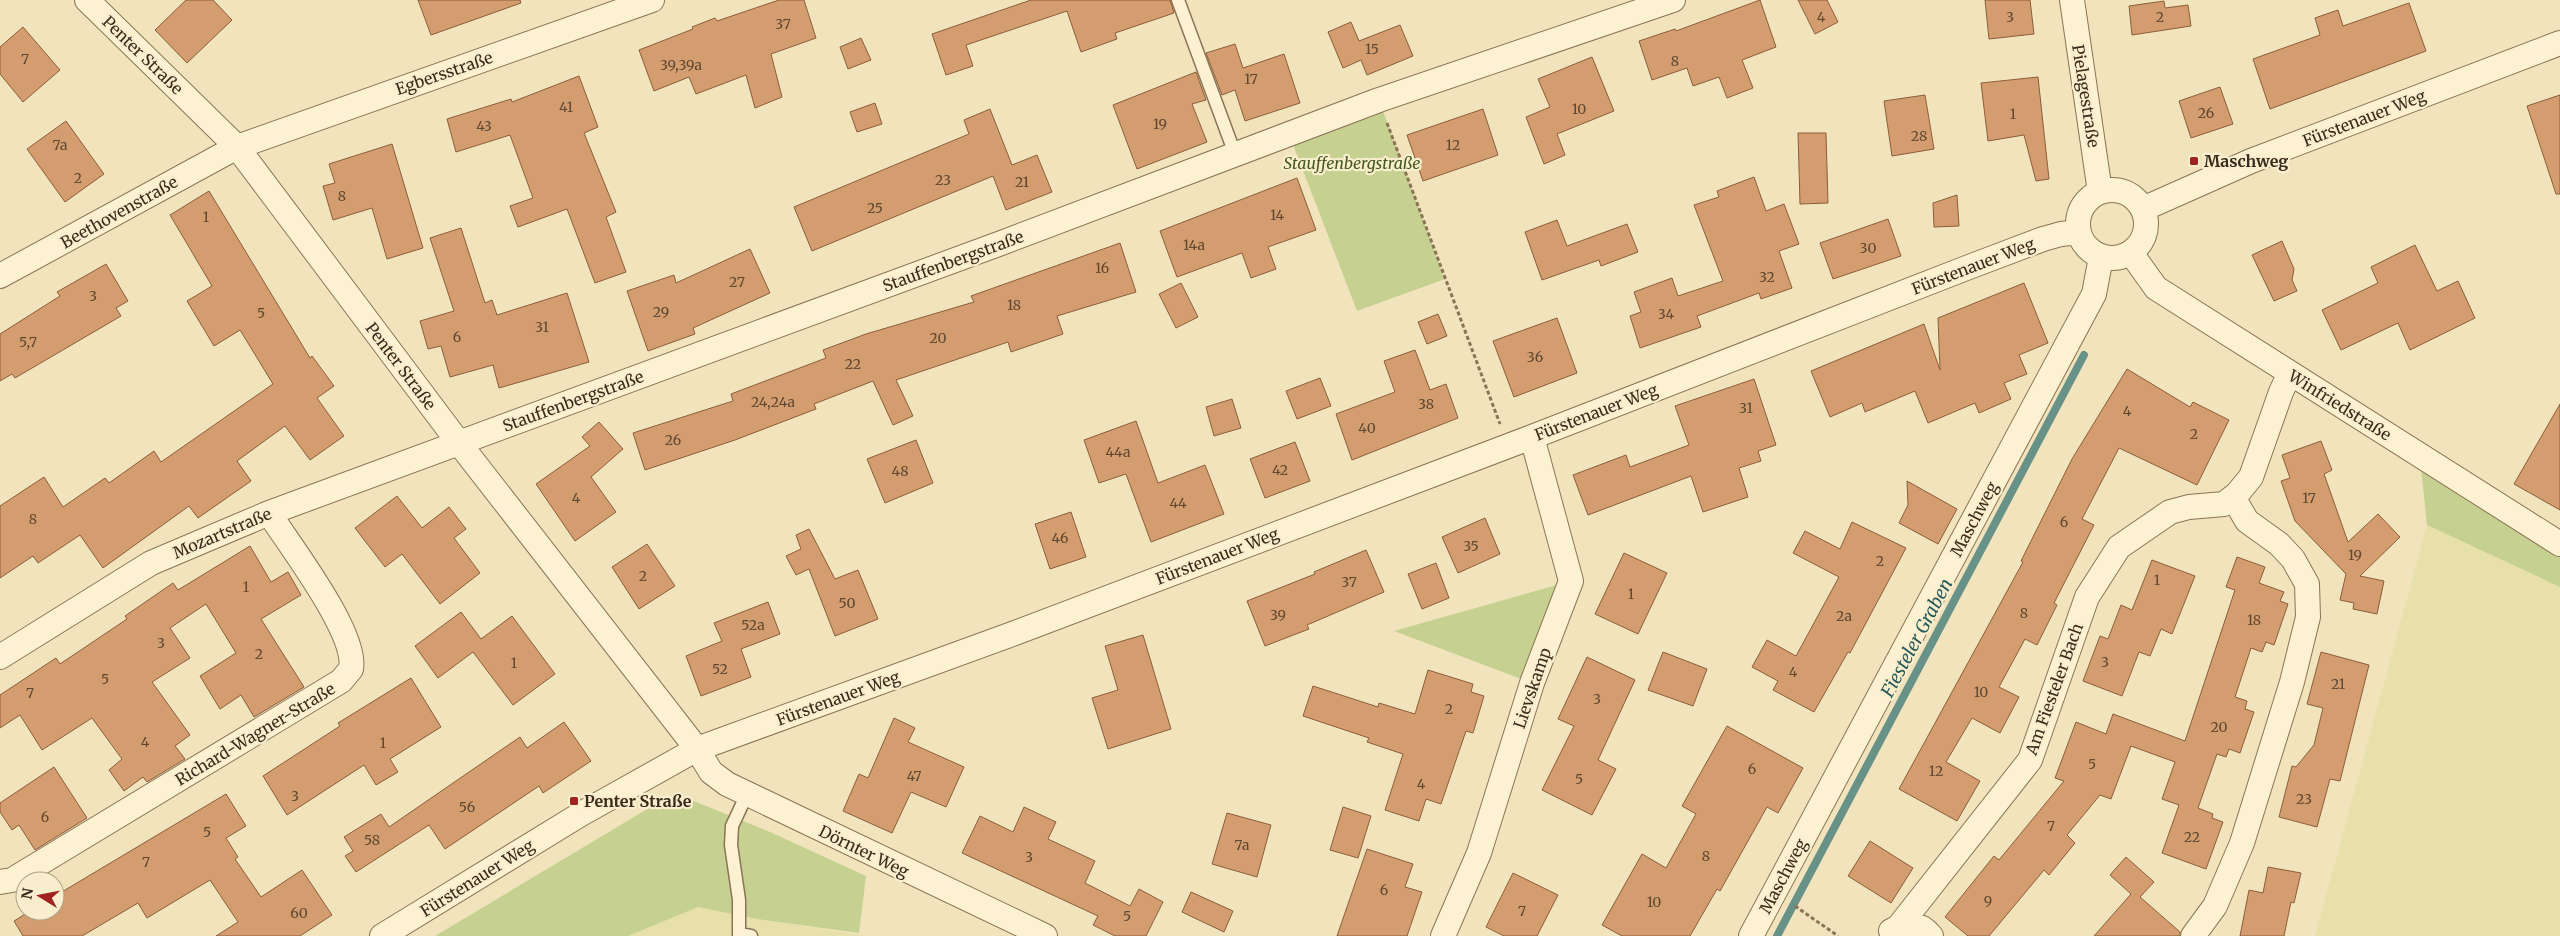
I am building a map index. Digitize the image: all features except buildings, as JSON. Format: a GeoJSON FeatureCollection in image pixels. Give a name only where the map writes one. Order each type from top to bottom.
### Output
{"type":"FeatureCollection","features":[{"type":"Feature","properties":{"kind":"street","name":"Penter Straße"},"geometry":{"type":"LineString","coordinates":[[87,0],[237,147],[460,443],[696,749]]}},
{"type":"Feature","properties":{"kind":"street","name":"Egbersstraße"},"geometry":{"type":"LineString","coordinates":[[237,147],[652,0]]}},
{"type":"Feature","properties":{"kind":"street","name":"Stauffenbergstraße"},"geometry":{"type":"LineString","coordinates":[[460,443],[1379,100],[1673,0]]}},
{"type":"Feature","properties":{"kind":"street","name":"Pielagestraße"},"geometry":{"type":"LineString","coordinates":[[2072,0],[2100,192]]}},
{"type":"Feature","properties":{"kind":"street","name":"Fürstenauer Weg"},"geometry":{"type":"LineString","coordinates":[[2143,209],[2250,161],[2560,43]]}},
{"type":"Feature","properties":{"kind":"street","name":"Beethovenstraße"},"geometry":{"type":"LineString","coordinates":[[0,276],[237,147]]}},
{"type":"Feature","properties":{"kind":"street"},"geometry":{"type":"LineString","coordinates":[[2120,191],[2133,198],[2143,209],[2146,218],[2144,238],[2131,253],[2122,258],[2101,258],[2084,245],[2079,232],[2079,214],[2084,205],[2100,192],[2120,191]]}},
{"type":"Feature","properties":{"kind":"street","name":"Fürstenauer Weg"},"geometry":{"type":"LineString","coordinates":[[382,936],[581,814],[696,749],[1015,633],[1532,437],[2043,239],[2079,232]]}},
{"type":"Feature","properties":{"kind":"street","name":"Winfriedstraße"},"geometry":{"type":"LineString","coordinates":[[2131,253],[2156,288],[2560,544]]}},
{"type":"Feature","properties":{"kind":"street","name":"Maschweg"},"geometry":{"type":"LineString","coordinates":[[1750,936],[2094,294],[2101,258]]}},
{"type":"Feature","properties":{"kind":"street","name":"Am Fiesteler Bach"},"geometry":{"type":"LineString","coordinates":[[1894,931],[2030,760],[2087,597],[2119,547],[2170,512],[2189,507],[2224,504],[2233,497],[2251,477],[2281,392],[2290,373]]}},
{"type":"Feature","properties":{"kind":"street","name":"Lievskamp"},"geometry":{"type":"LineString","coordinates":[[1443,936],[1479,853],[1532,683],[1571,581],[1532,437]]}},
{"type":"Feature","properties":{"kind":"street","name":"Mozartstraße"},"geometry":{"type":"LineString","coordinates":[[0,657],[151,563],[269,513],[460,443]]}},
{"type":"Feature","properties":{"kind":"street"},"geometry":{"type":"LineString","coordinates":[[2193,936],[2215,906],[2242,842],[2292,682],[2308,617],[2307,584],[2293,559],[2279,544],[2247,522],[2233,497]]}},
{"type":"Feature","properties":{"kind":"street","name":"Richard-Wagner-Straße"},"geometry":{"type":"LineString","coordinates":[[0,882],[12,880],[342,682],[351,670],[351,650],[337,619],[269,513]]}},
{"type":"Feature","properties":{"kind":"street","name":"Dörnter Weg"},"geometry":{"type":"LineString","coordinates":[[696,749],[711,772],[726,784],[1045,936]]}},
{"type":"Feature","properties":{"kind":"street"},"geometry":{"type":"LineString","coordinates":[[1894,931],[1918,925],[1931,936]]}},
{"type":"Feature","properties":{"kind":"lane"},"geometry":{"type":"LineString","coordinates":[[1178,0],[1235,154]]}},
{"type":"Feature","properties":{"kind":"lane"},"geometry":{"type":"LineString","coordinates":[[747,794],[732,826],[731,845],[739,900],[740,934],[751,936]]}},
{"type":"Feature","properties":{"kind":"path"},"geometry":{"type":"LineString","coordinates":[[1379,100],[1508,445]]}},
{"type":"Feature","properties":{"kind":"path"},"geometry":{"type":"LineString","coordinates":[[1799,908],[1838,936]]}},
{"type":"Feature","properties":{"kind":"shaded area"},"geometry":{"type":"Polygon","coordinates":[[[2427,525],[2560,587],[2560,936],[2315,936],[2427,525]]]}},
{"type":"Feature","properties":{"kind":"shaded area"},"geometry":{"type":"Polygon","coordinates":[[[698,907],[757,919],[869,936],[628,936],[698,907]]]}},
{"type":"Feature","properties":{"kind":"green space","name":"Stauffenbergstraße"},"geometry":{"type":"Polygon","coordinates":[[[1379,100],[1445,279],[1357,311],[1289,134],[1379,100]]]}},
{"type":"Feature","properties":{"kind":"green space"},"geometry":{"type":"Polygon","coordinates":[[[2421,468],[2560,556],[2560,587],[2427,525],[2421,468]]]}},
{"type":"Feature","properties":{"kind":"green space"},"geometry":{"type":"Polygon","coordinates":[[[1571,581],[1532,683],[1394,631],[1571,581]]]}},
{"type":"Feature","properties":{"kind":"green space"},"geometry":{"type":"Polygon","coordinates":[[[684,797],[770,832],[866,876],[859,933],[757,919],[698,907],[628,936],[435,936],[654,805],[684,797]]]}},
{"type":"Feature","properties":{"kind":"waterway","name":"Fiesteler Graben"},"geometry":{"type":"LineString","coordinates":[[1777,936],[2084,355]]}},
{"type":"Feature","properties":{"kind":"place","name":"Maschweg"},"geometry":{"type":"Point","coordinates":[2194,161]}},
{"type":"Feature","properties":{"kind":"place","name":"Penter Straße"},"geometry":{"type":"Point","coordinates":[574,801]}}]}
